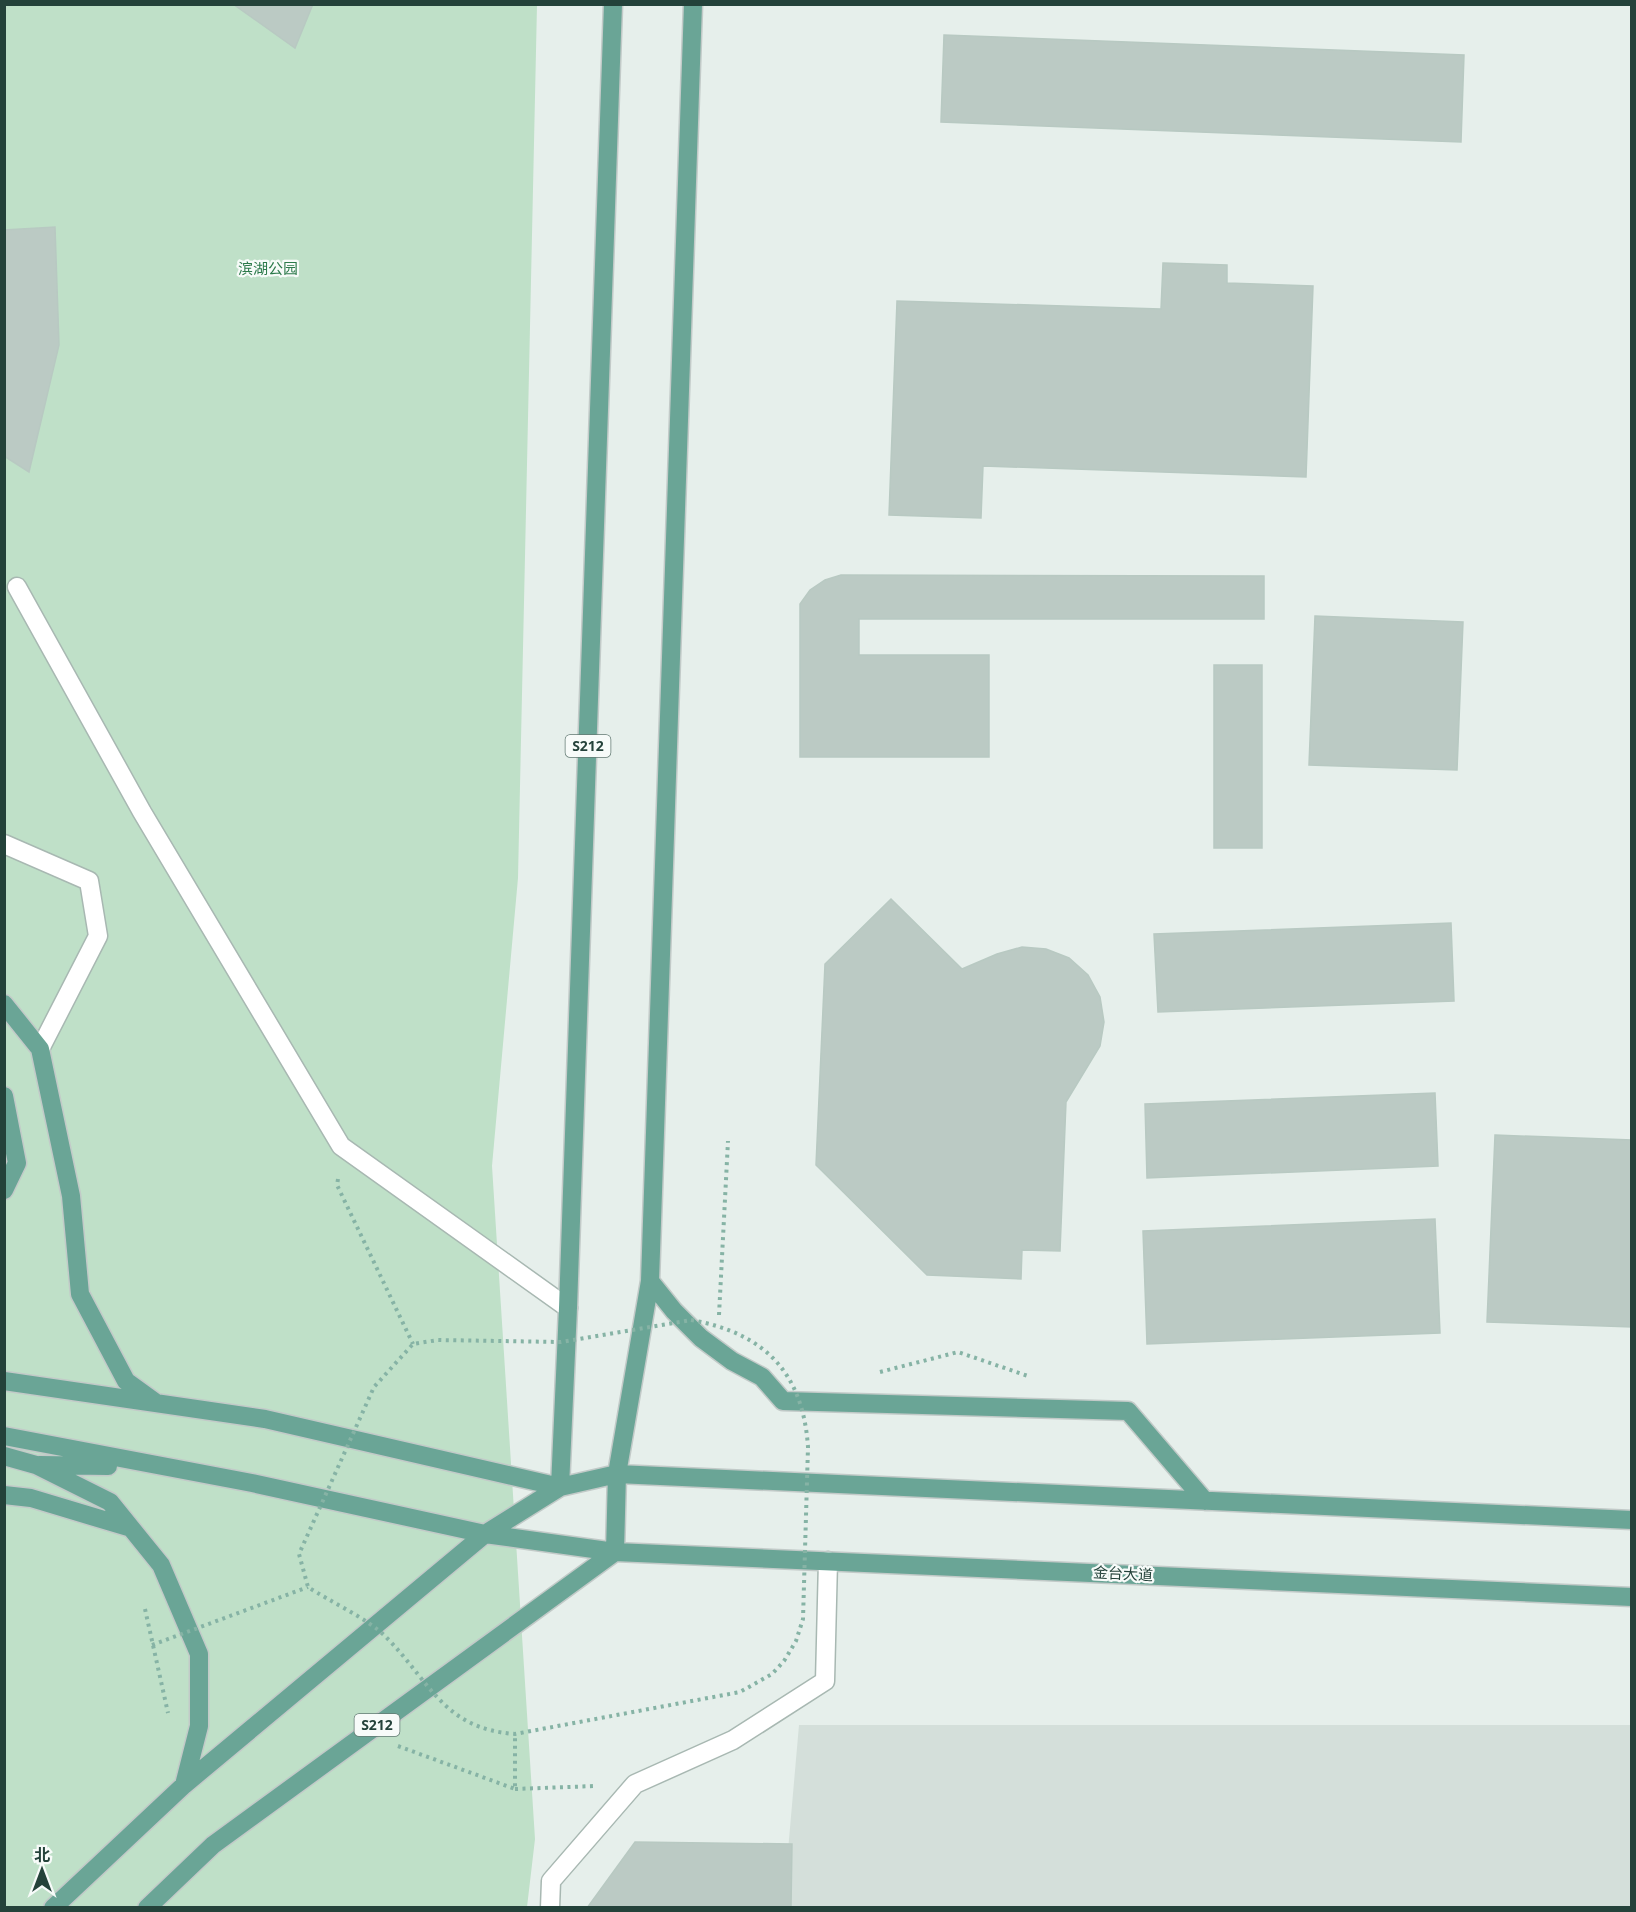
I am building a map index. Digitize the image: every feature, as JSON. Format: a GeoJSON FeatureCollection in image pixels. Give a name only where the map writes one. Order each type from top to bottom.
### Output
{"type":"FeatureCollection","features":[{"type":"Feature","properties":{"kind":"main road","name":"S212"},"geometry":{"type":"LineString","coordinates":[[560,1487],[613,4]]}},
{"type":"Feature","properties":{"kind":"main road"},"geometry":{"type":"LineString","coordinates":[[615,1552],[617,1474],[650,1281],[693,4]]}},
{"type":"Feature","properties":{"kind":"main road"},"geometry":{"type":"LineString","coordinates":[[4,1004],[39,1049],[71,1196],[80,1294],[126,1381],[157,1404]]}},
{"type":"Feature","properties":{"kind":"main road"},"geometry":{"type":"LineString","coordinates":[[4,1096],[17,1163],[4,1190]]}},
{"type":"Feature","properties":{"kind":"main road"},"geometry":{"type":"LineString","coordinates":[[650,1281],[700,1338],[762,1377],[783,1401],[1128,1411],[1205,1501]]}},
{"type":"Feature","properties":{"kind":"main road"},"geometry":{"type":"LineString","coordinates":[[4,1382],[265,1419],[560,1487]]}},
{"type":"Feature","properties":{"kind":"main road"},"geometry":{"type":"LineString","coordinates":[[4,1436],[252,1483]]}},
{"type":"Feature","properties":{"kind":"main road"},"geometry":{"type":"LineString","coordinates":[[4,1456],[36,1465],[110,1502],[161,1565],[199,1654],[199,1726],[184,1785]]}},
{"type":"Feature","properties":{"kind":"main road"},"geometry":{"type":"LineString","coordinates":[[4,1467],[86,1464],[252,1483]]}},
{"type":"Feature","properties":{"kind":"main road"},"geometry":{"type":"LineString","coordinates":[[53,1908],[184,1785],[485,1534],[560,1487],[617,1474],[1632,1520]]}},
{"type":"Feature","properties":{"kind":"main road","name":"金台大道"},"geometry":{"type":"LineString","coordinates":[[252,1483],[485,1534],[615,1552],[1632,1597]]}},
{"type":"Feature","properties":{"kind":"main road"},"geometry":{"type":"LineString","coordinates":[[4,1495],[31,1498],[131,1528]]}},
{"type":"Feature","properties":{"kind":"main road","name":"S212"},"geometry":{"type":"LineString","coordinates":[[147,1908],[213,1845],[615,1552]]}},
{"type":"Feature","properties":{"kind":"lane"},"geometry":{"type":"LineString","coordinates":[[17,587],[141,812],[341,1146],[568,1308]]}},
{"type":"Feature","properties":{"kind":"lane"},"geometry":{"type":"LineString","coordinates":[[4,844],[89,881],[98,936],[39,1049]]}},
{"type":"Feature","properties":{"kind":"lane"},"geometry":{"type":"LineString","coordinates":[[550,1908],[551,1881],[635,1784],[734,1740],[825,1681],[828,1561]]}},
{"type":"Feature","properties":{"kind":"path"},"geometry":{"type":"LineString","coordinates":[[718,1325],[728,1141]]}},
{"type":"Feature","properties":{"kind":"path"},"geometry":{"type":"LineString","coordinates":[[341,1146],[337,1185],[413,1344]]}},
{"type":"Feature","properties":{"kind":"path"},"geometry":{"type":"LineString","coordinates":[[691,1320],[718,1325],[743,1335],[766,1350],[785,1370],[798,1394],[806,1420],[808,1447],[802,1619],[796,1641],[772,1674],[740,1692],[515,1734],[479,1728],[461,1720],[446,1707],[383,1635],[308,1587],[299,1554],[374,1387],[413,1344],[438,1340],[561,1342],[691,1320]]}},
{"type":"Feature","properties":{"kind":"path"},"geometry":{"type":"LineString","coordinates":[[152,1645],[308,1587]]}},
{"type":"Feature","properties":{"kind":"path"},"geometry":{"type":"LineString","coordinates":[[143,1598],[168,1715]]}},
{"type":"Feature","properties":{"kind":"path"},"geometry":{"type":"LineString","coordinates":[[365,1734],[515,1789],[635,1784]]}},
{"type":"Feature","properties":{"kind":"path"},"geometry":{"type":"LineString","coordinates":[[515,1734],[515,1789]]}},
{"type":"Feature","properties":{"kind":"shaded area"},"geometry":{"type":"Polygon","coordinates":[[[799,1725],[1631,1725],[1631,1907],[783,1908],[799,1725]]]}},
{"type":"Feature","properties":{"kind":"green space","name":"滨湖公园"},"geometry":{"type":"Polygon","coordinates":[[[5,5],[537,5],[518,878],[492,1166],[535,1839],[527,1907],[5,1908],[5,5]]]}},
{"type":"Feature","properties":{"kind":"building"},"geometry":{"type":"Polygon","coordinates":[[[233,4],[313,4],[295,48],[233,4]]]}},
{"type":"Feature","properties":{"kind":"building"},"geometry":{"type":"Polygon","coordinates":[[[944,35],[1464,55],[1461,142],[941,122],[944,35]]]}},
{"type":"Feature","properties":{"kind":"building"},"geometry":{"type":"Polygon","coordinates":[[[55,227],[59,345],[29,472],[4,456],[4,230],[55,227]]]}},
{"type":"Feature","properties":{"kind":"building"},"geometry":{"type":"Polygon","coordinates":[[[1163,263],[1227,265],[1227,283],[1313,286],[1306,477],[983,466],[981,518],[889,515],[897,301],[1161,309],[1163,263]]]}},
{"type":"Feature","properties":{"kind":"building"},"geometry":{"type":"Polygon","coordinates":[[[841,575],[1264,576],[1264,619],[859,619],[859,655],[989,655],[989,757],[800,757],[800,604],[810,590],[825,580],[841,575]]]}},
{"type":"Feature","properties":{"kind":"building"},"geometry":{"type":"Polygon","coordinates":[[[1315,616],[1463,622],[1457,770],[1309,765],[1315,616]]]}},
{"type":"Feature","properties":{"kind":"building"},"geometry":{"type":"Polygon","coordinates":[[[1214,665],[1262,665],[1262,848],[1214,848],[1214,665]]]}},
{"type":"Feature","properties":{"kind":"building"},"geometry":{"type":"Polygon","coordinates":[[[891,899],[962,969],[997,954],[1022,947],[1046,949],[1069,958],[1088,975],[1100,997],[1104,1022],[1100,1046],[1066,1102],[1060,1251],[1022,1250],[1021,1279],[927,1275],[816,1165],[825,964],[891,899]]]}},
{"type":"Feature","properties":{"kind":"building"},"geometry":{"type":"Polygon","coordinates":[[[1451,923],[1454,1001],[1158,1012],[1154,934],[1451,923]]]}},
{"type":"Feature","properties":{"kind":"building"},"geometry":{"type":"Polygon","coordinates":[[[1435,1093],[1438,1166],[1147,1178],[1145,1104],[1435,1093]]]}},
{"type":"Feature","properties":{"kind":"building"},"geometry":{"type":"Polygon","coordinates":[[[1495,1135],[1632,1140],[1632,1327],[1487,1322],[1495,1135]]]}},
{"type":"Feature","properties":{"kind":"building"},"geometry":{"type":"Polygon","coordinates":[[[1435,1219],[1440,1333],[1147,1344],[1143,1231],[1435,1219]]]}},
{"type":"Feature","properties":{"kind":"building"},"geometry":{"type":"Polygon","coordinates":[[[635,1842],[792,1844],[791,1908],[587,1908],[635,1842]]]}}]}
